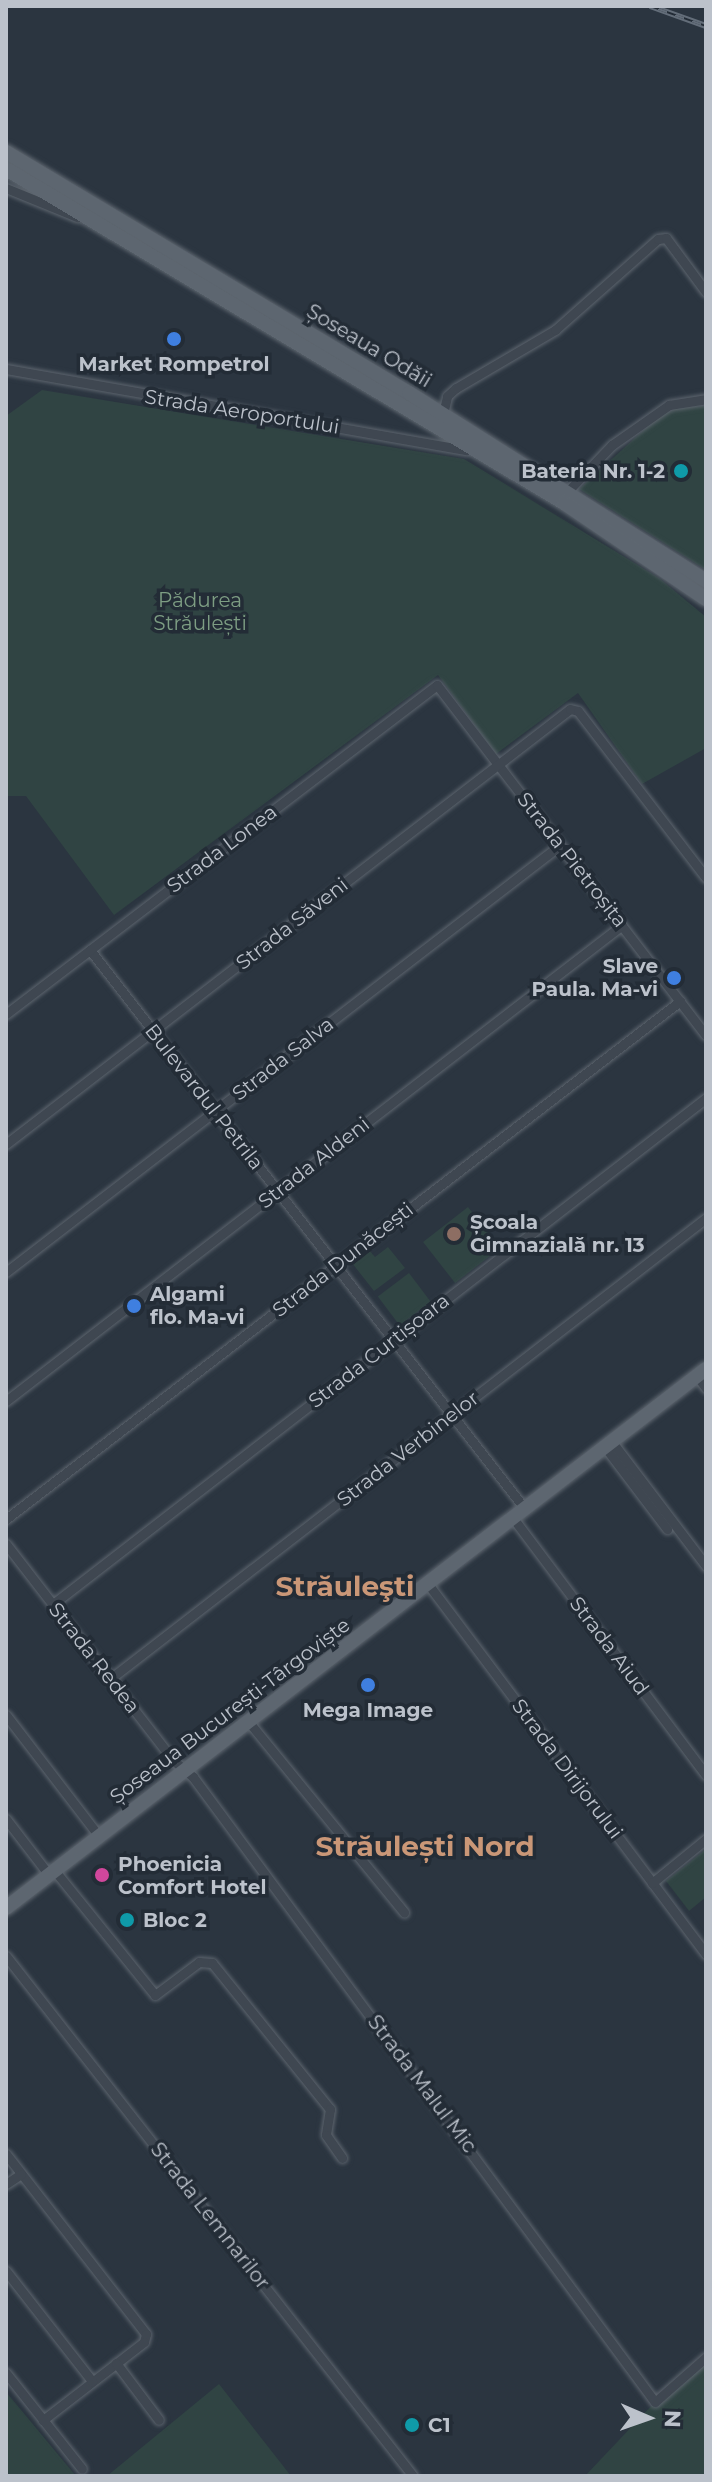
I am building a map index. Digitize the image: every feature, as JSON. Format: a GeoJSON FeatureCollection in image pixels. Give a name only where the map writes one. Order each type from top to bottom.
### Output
{"type":"FeatureCollection","features":[{"type":"Feature","properties":{"kind":"main road","name":"Șoseaua Odăii"},"geometry":{"type":"LineString","coordinates":[[6,152],[28,172],[107,228],[479,451],[654,560],[706,599]]}},
{"type":"Feature","properties":{"kind":"main road","name":"Șoseaua Odăii"},"geometry":{"type":"LineString","coordinates":[[6,169],[28,172],[443,414],[706,581]]}},
{"type":"Feature","properties":{"kind":"main road","name":"Șoseaua București-Târgoviște"},"geometry":{"type":"LineString","coordinates":[[6,1908],[608,1444],[703,1378]]}},
{"type":"Feature","properties":{"kind":"street","name":"Șoseaua Odăii"},"geometry":{"type":"LineString","coordinates":[[6,188],[107,228]]}},
{"type":"Feature","properties":{"kind":"street"},"geometry":{"type":"LineString","coordinates":[[443,414],[447,396],[456,388],[555,330],[658,239],[666,238],[704,287]]}},
{"type":"Feature","properties":{"kind":"street","name":"Strada Aeroportului"},"geometry":{"type":"LineString","coordinates":[[6,369],[479,451]]}},
{"type":"Feature","properties":{"kind":"street"},"geometry":{"type":"LineString","coordinates":[[568,491],[612,445],[669,405],[706,399]]}},
{"type":"Feature","properties":{"kind":"street","name":"Strada Pietroșița"},"geometry":{"type":"LineString","coordinates":[[437,685],[706,1035]]}},
{"type":"Feature","properties":{"kind":"street","name":"Strada Lonea"},"geometry":{"type":"LineString","coordinates":[[6,1014],[437,685]]}},
{"type":"Feature","properties":{"kind":"street","name":"Strada Săveni"},"geometry":{"type":"LineString","coordinates":[[6,1144],[570,709],[578,711],[706,878]]}},
{"type":"Feature","properties":{"kind":"street","name":"Strada Salva"},"geometry":{"type":"LineString","coordinates":[[6,1272],[560,845]]}},
{"type":"Feature","properties":{"kind":"street","name":"Strada Aldeni"},"geometry":{"type":"LineString","coordinates":[[6,1401],[622,925]]}},
{"type":"Feature","properties":{"kind":"street","name":"Bulevardul Petrila"},"geometry":{"type":"LineString","coordinates":[[90,950],[452,1415],[519,1514]]}},
{"type":"Feature","properties":{"kind":"street","name":"Strada Dunăcești"},"geometry":{"type":"LineString","coordinates":[[6,1519],[680,1001]]}},
{"type":"Feature","properties":{"kind":"street","name":"Strada Curtișoara"},"geometry":{"type":"LineString","coordinates":[[53,1604],[706,1098]]}},
{"type":"Feature","properties":{"kind":"street","name":"Strada Verbinelor"},"geometry":{"type":"LineString","coordinates":[[110,1679],[706,1218]]}},
{"type":"Feature","properties":{"kind":"street"},"geometry":{"type":"LineString","coordinates":[[608,1444],[667,1529]]}},
{"type":"Feature","properties":{"kind":"street"},"geometry":{"type":"LineString","coordinates":[[608,1444],[706,1566]]}},
{"type":"Feature","properties":{"kind":"street","name":"Strada Aiud"},"geometry":{"type":"LineString","coordinates":[[519,1514],[706,1775]]}},
{"type":"Feature","properties":{"kind":"street","name":"Strada Redea"},"geometry":{"type":"LineString","coordinates":[[6,1544],[184,1770]]}},
{"type":"Feature","properties":{"kind":"street","name":"Strada Dirijorului"},"geometry":{"type":"LineString","coordinates":[[428,1584],[706,1954]]}},
{"type":"Feature","properties":{"kind":"street"},"geometry":{"type":"LineString","coordinates":[[6,1715],[99,1836]]}},
{"type":"Feature","properties":{"kind":"street"},"geometry":{"type":"LineString","coordinates":[[248,1721],[404,1912]]}},
{"type":"Feature","properties":{"kind":"street","name":"Strada Malul Mic"},"geometry":{"type":"LineString","coordinates":[[184,1770],[655,2402],[706,2357]]}},
{"type":"Feature","properties":{"kind":"street"},"geometry":{"type":"LineString","coordinates":[[6,1819],[155,1995],[199,1962],[212,1963],[330,2109],[326,2135],[342,2158]]}},
{"type":"Feature","properties":{"kind":"street"},"geometry":{"type":"LineString","coordinates":[[652,1883],[706,1839]]}},
{"type":"Feature","properties":{"kind":"street","name":"Strada Lemnarilor"},"geometry":{"type":"LineString","coordinates":[[6,1956],[413,2476]]}},
{"type":"Feature","properties":{"kind":"street"},"geometry":{"type":"LineString","coordinates":[[6,2154],[144,2328],[144,2342],[43,2420]]}},
{"type":"Feature","properties":{"kind":"street"},"geometry":{"type":"LineString","coordinates":[[6,2184],[21,2174]]}},
{"type":"Feature","properties":{"kind":"street"},"geometry":{"type":"LineString","coordinates":[[6,2271],[92,2381]]}},
{"type":"Feature","properties":{"kind":"street"},"geometry":{"type":"LineString","coordinates":[[116,2363],[159,2420]]}},
{"type":"Feature","properties":{"kind":"street"},"geometry":{"type":"LineString","coordinates":[[6,2373],[82,2469]]}},
{"type":"Feature","properties":{"kind":"green space","name":"Pădurea Străulești"},"geometry":{"type":"Polygon","coordinates":[[[42,390],[464,459],[659,578],[706,617],[706,748],[642,784],[578,693],[496,754],[438,675],[114,915],[26,796],[6,796],[6,416],[42,390]]]}},
{"type":"Feature","properties":{"kind":"green space"},"geometry":{"type":"Polygon","coordinates":[[[706,406],[706,570],[579,489],[658,417],[679,407],[706,406]]]}},
{"type":"Feature","properties":{"kind":"green space"},"geometry":{"type":"Polygon","coordinates":[[[468,1207],[500,1248],[455,1283],[423,1242],[468,1207]]]}},
{"type":"Feature","properties":{"kind":"green space"},"geometry":{"type":"Polygon","coordinates":[[[388,1247],[405,1268],[374,1291],[352,1263],[369,1250],[375,1257],[388,1247]]]}},
{"type":"Feature","properties":{"kind":"green space"},"geometry":{"type":"Polygon","coordinates":[[[409,1273],[431,1302],[400,1325],[378,1296],[409,1273]]]}},
{"type":"Feature","properties":{"kind":"green space"},"geometry":{"type":"Polygon","coordinates":[[[706,1849],[706,1897],[689,1911],[666,1881],[706,1849]]]}},
{"type":"Feature","properties":{"kind":"green space"},"geometry":{"type":"Polygon","coordinates":[[[706,2357],[706,2476],[585,2476],[655,2402],[706,2357]]]}},
{"type":"Feature","properties":{"kind":"green space"},"geometry":{"type":"Polygon","coordinates":[[[219,2384],[291,2476],[107,2476],[219,2384]]]}},
{"type":"Feature","properties":{"kind":"green space"},"geometry":{"type":"Polygon","coordinates":[[[6,2392],[76,2476],[6,2476],[6,2392]]]}},
{"type":"Feature","properties":{"kind":"railway"},"geometry":{"type":"LineString","coordinates":[[650,6],[706,26]]}},
{"type":"Feature","properties":{"kind":"place","name":"Market Rompetrol"},"geometry":{"type":"Point","coordinates":[174,339]}},
{"type":"Feature","properties":{"kind":"place","name":"Bateria Nr. 1-2"},"geometry":{"type":"Point","coordinates":[681,471]}},
{"type":"Feature","properties":{"kind":"place","name":"Slave Paula. Ma-vi"},"geometry":{"type":"Point","coordinates":[674,978]}},
{"type":"Feature","properties":{"kind":"place","name":"Școala Gimnazială nr. 13"},"geometry":{"type":"Point","coordinates":[454,1234]}},
{"type":"Feature","properties":{"kind":"place","name":"Algami flo. Ma-vi"},"geometry":{"type":"Point","coordinates":[134,1306]}},
{"type":"Feature","properties":{"kind":"place","name":"Mega Image"},"geometry":{"type":"Point","coordinates":[368,1685]}},
{"type":"Feature","properties":{"kind":"place","name":"Phoenicia Comfort Hotel"},"geometry":{"type":"Point","coordinates":[102,1875]}},
{"type":"Feature","properties":{"kind":"place","name":"Bloc 2"},"geometry":{"type":"Point","coordinates":[127,1920]}},
{"type":"Feature","properties":{"kind":"place","name":"C1"},"geometry":{"type":"Point","coordinates":[412,2425]}},
{"type":"Feature","properties":{"kind":"district","name":"Străuleşti"},"geometry":{"type":"Point","coordinates":[345,1586]}},
{"type":"Feature","properties":{"kind":"district","name":"Străulești Nord"},"geometry":{"type":"Point","coordinates":[425,1846]}}]}
